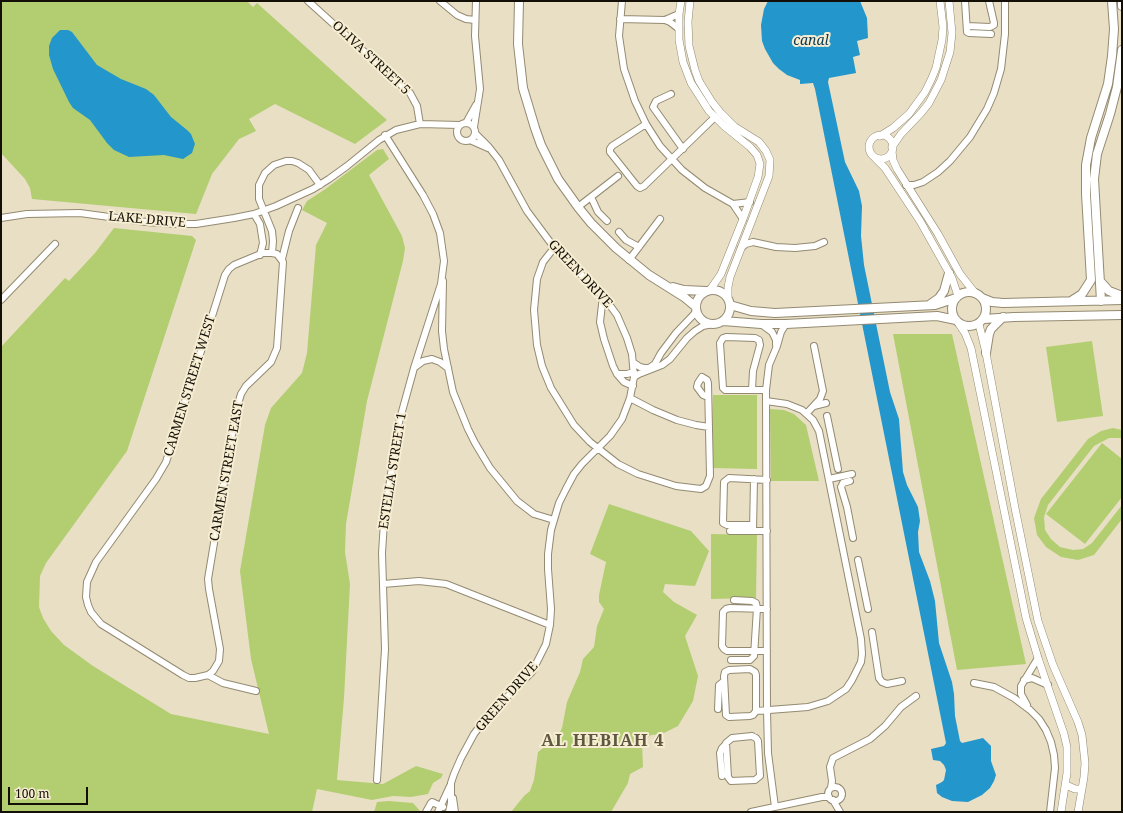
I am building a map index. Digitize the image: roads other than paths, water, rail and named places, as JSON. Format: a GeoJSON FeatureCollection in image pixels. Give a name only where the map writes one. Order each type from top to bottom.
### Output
{"type":"FeatureCollection","features":[{"type":"Feature","properties":{"kind":"main road"},"geometry":{"type":"LineString","coordinates":[[519,1],[518,44],[520,66],[529,110],[537,134],[558,179],[578,207],[603,236],[629,260],[659,282],[684,297],[696,309],[698,315],[704,321],[712,324],[723,321],[786,324],[937,316],[957,322],[967,327],[1003,317],[1122,315]]}},
{"type":"Feature","properties":{"kind":"main road"},"geometry":{"type":"LineString","coordinates":[[1071,301],[1082,294],[1091,280],[1086,194],[1086,165],[1094,129],[1108,84],[1114,29],[1112,1]]}},
{"type":"Feature","properties":{"kind":"main road"},"geometry":{"type":"LineString","coordinates":[[1122,1],[1122,6]]}},
{"type":"Feature","properties":{"kind":"main road"},"geometry":{"type":"LineString","coordinates":[[1101,301],[1094,192],[1095,167],[1114,101],[1122,50]]}},
{"type":"Feature","properties":{"kind":"main road"},"geometry":{"type":"LineString","coordinates":[[928,306],[939,298],[944,291],[949,273]]}},
{"type":"Feature","properties":{"kind":"main road"},"geometry":{"type":"LineString","coordinates":[[1100,281],[1109,291],[1122,296]]}},
{"type":"Feature","properties":{"kind":"main road"},"geometry":{"type":"LineString","coordinates":[[659,282],[684,290],[720,291],[729,301],[744,310],[767,313],[928,306],[941,304],[966,292],[975,293],[992,302],[1003,303],[1122,300]]}},
{"type":"Feature","properties":{"kind":"main road"},"geometry":{"type":"LineString","coordinates":[[696,309],[698,298],[708,290]]}},
{"type":"Feature","properties":{"kind":"main road"},"geometry":{"type":"LineString","coordinates":[[957,297],[952,307],[952,312],[957,322]]}},
{"type":"Feature","properties":{"kind":"main road"},"geometry":{"type":"LineString","coordinates":[[981,322],[987,311],[982,298]]}},
{"type":"Feature","properties":{"kind":"main road"},"geometry":{"type":"LineString","coordinates":[[723,321],[729,314],[729,301]]}},
{"type":"Feature","properties":{"kind":"main road"},"geometry":{"type":"LineString","coordinates":[[986,353],[988,334],[1003,317]]}},
{"type":"Feature","properties":{"kind":"street","name":"OLIVA STREET 5"},"geometry":{"type":"LineString","coordinates":[[308,1],[410,93],[417,106],[420,124]]}},
{"type":"Feature","properties":{"kind":"street"},"geometry":{"type":"LineString","coordinates":[[440,1],[456,15],[474,20]]}},
{"type":"Feature","properties":{"kind":"street"},"geometry":{"type":"LineString","coordinates":[[476,1],[474,20],[480,84],[479,96],[475,130],[470,140],[461,140],[457,134],[457,131],[460,125],[466,123],[472,115],[479,96]]}},
{"type":"Feature","properties":{"kind":"street"},"geometry":{"type":"LineString","coordinates":[[622,1],[619,36],[624,69],[635,101],[646,124],[660,146],[672,159],[693,179],[711,192],[733,204],[743,219]]}},
{"type":"Feature","properties":{"kind":"street"},"geometry":{"type":"LineString","coordinates":[[681,1],[678,30],[680,51],[686,73],[697,94],[715,117],[750,147],[758,159],[760,173],[721,274],[708,290]]}},
{"type":"Feature","properties":{"kind":"street"},"geometry":{"type":"LineString","coordinates":[[690,1],[688,22],[689,46],[699,81],[720,112],[735,127],[759,142],[766,151],[770,160],[769,176],[729,282],[729,301]]}},
{"type":"Feature","properties":{"kind":"street"},"geometry":{"type":"LineString","coordinates":[[940,1],[943,27],[942,40],[938,61],[931,80],[925,92],[908,114],[892,128],[873,139],[869,145],[870,152],[885,168],[905,197],[930,239],[949,273],[957,297]]}},
{"type":"Feature","properties":{"kind":"street"},"geometry":{"type":"LineString","coordinates":[[875,158],[883,159],[890,155],[901,134],[929,103],[941,80],[950,52],[952,33],[949,1]]}},
{"type":"Feature","properties":{"kind":"street"},"geometry":{"type":"LineString","coordinates":[[965,1],[967,31],[969,33],[991,34]]}},
{"type":"Feature","properties":{"kind":"street"},"geometry":{"type":"LineString","coordinates":[[967,26],[990,27],[994,25],[989,1]]}},
{"type":"Feature","properties":{"kind":"street"},"geometry":{"type":"LineString","coordinates":[[906,184],[914,185],[923,182],[938,172],[960,150],[974,132],[987,109],[994,93],[1000,69],[1005,34],[1005,1]]}},
{"type":"Feature","properties":{"kind":"street"},"geometry":{"type":"LineString","coordinates":[[620,19],[665,20],[679,14]]}},
{"type":"Feature","properties":{"kind":"street"},"geometry":{"type":"LineString","coordinates":[[665,20],[675,26],[678,30]]}},
{"type":"Feature","properties":{"kind":"street"},"geometry":{"type":"LineString","coordinates":[[671,94],[656,101],[653,107],[683,149]]}},
{"type":"Feature","properties":{"kind":"street"},"geometry":{"type":"LineString","coordinates":[[646,124],[612,146],[610,149],[610,152],[640,188],[644,186],[715,117]]}},
{"type":"Feature","properties":{"kind":"street"},"geometry":{"type":"LineString","coordinates":[[466,123],[470,123],[475,130]]}},
{"type":"Feature","properties":{"kind":"street","name":"LAKE DRIVE"},"geometry":{"type":"LineString","coordinates":[[1,218],[34,214],[80,213],[146,222],[184,224],[216,222],[254,214],[288,201],[320,185],[385,135],[396,130],[420,124],[460,125]]}},
{"type":"Feature","properties":{"kind":"street","name":"LAKE DRIVE"},"geometry":{"type":"LineString","coordinates":[[435,124],[457,134]]}},
{"type":"Feature","properties":{"kind":"street","name":"GREEN DRIVE"},"geometry":{"type":"LineString","coordinates":[[438,812],[458,763],[477,730],[495,709],[532,672],[546,644],[552,601],[548,569],[548,554],[554,520],[562,496],[570,481],[582,464],[617,428],[630,398],[634,374],[634,363],[627,338],[622,324],[613,309],[603,296],[571,267],[554,248],[527,211],[502,164],[475,130]]}},
{"type":"Feature","properties":{"kind":"street","name":"ESTELLA STREET 1"},"geometry":{"type":"LineString","coordinates":[[377,780],[386,649],[382,537],[396,436],[414,368],[442,278],[443,252],[437,223],[423,195],[385,135]]}},
{"type":"Feature","properties":{"kind":"street"},"geometry":{"type":"LineString","coordinates":[[880,136],[889,139],[895,165],[938,234],[960,274],[975,293]]}},
{"type":"Feature","properties":{"kind":"street","name":"GREEN DRIVE"},"geometry":{"type":"LineString","coordinates":[[470,140],[492,151]]}},
{"type":"Feature","properties":{"kind":"street"},"geometry":{"type":"LineString","coordinates":[[282,259],[277,254],[272,253],[272,231],[259,199],[259,185],[261,179],[269,168],[280,162],[292,161],[304,166],[313,174],[320,185]]}},
{"type":"Feature","properties":{"kind":"street"},"geometry":{"type":"LineString","coordinates":[[578,207],[618,176]]}},
{"type":"Feature","properties":{"kind":"street"},"geometry":{"type":"LineString","coordinates":[[915,197],[923,182]]}},
{"type":"Feature","properties":{"kind":"street"},"geometry":{"type":"LineString","coordinates":[[591,197],[598,212],[606,220]]}},
{"type":"Feature","properties":{"kind":"street"},"geometry":{"type":"LineString","coordinates":[[733,204],[750,202]]}},
{"type":"Feature","properties":{"kind":"street","name":"CARMEN STREET EAST"},"geometry":{"type":"LineString","coordinates":[[208,675],[217,666],[220,655],[208,579],[236,411],[241,394],[246,386],[271,362],[276,353],[284,266],[282,259],[289,231],[298,208]]}},
{"type":"Feature","properties":{"kind":"street"},"geometry":{"type":"LineString","coordinates":[[254,214],[260,224],[263,243],[260,255]]}},
{"type":"Feature","properties":{"kind":"street"},"geometry":{"type":"LineString","coordinates":[[629,260],[660,219]]}},
{"type":"Feature","properties":{"kind":"street"},"geometry":{"type":"LineString","coordinates":[[749,228],[752,237],[759,243]]}},
{"type":"Feature","properties":{"kind":"street"},"geometry":{"type":"LineString","coordinates":[[619,232],[626,240],[639,247]]}},
{"type":"Feature","properties":{"kind":"street"},"geometry":{"type":"LineString","coordinates":[[741,248],[749,243],[794,248],[815,246],[824,242]]}},
{"type":"Feature","properties":{"kind":"street"},"geometry":{"type":"LineString","coordinates":[[1,300],[55,244]]}},
{"type":"Feature","properties":{"kind":"street"},"geometry":{"type":"LineString","coordinates":[[554,248],[543,262],[537,279],[534,304],[534,322],[540,358],[551,388],[567,415],[581,434],[618,464],[644,476],[676,486],[701,489],[706,486],[709,480],[708,398]]}},
{"type":"Feature","properties":{"kind":"street","name":"CARMEN STREET WEST"},"geometry":{"type":"LineString","coordinates":[[208,675],[195,678],[183,675],[106,628],[91,612],[86,597],[86,589],[89,575],[96,562],[151,486],[166,462],[224,275],[234,265],[263,253],[272,253]]}},
{"type":"Feature","properties":{"kind":"street"},"geometry":{"type":"LineString","coordinates":[[442,278],[444,292],[442,331],[448,368],[453,392],[468,429],[490,468],[522,506],[534,514],[554,520]]}},
{"type":"Feature","properties":{"kind":"street"},"geometry":{"type":"LineString","coordinates":[[603,296],[600,318],[604,339],[617,374],[624,382],[633,386]]}},
{"type":"Feature","properties":{"kind":"street"},"geometry":{"type":"LineString","coordinates":[[600,318],[613,309]]}},
{"type":"Feature","properties":{"kind":"street"},"geometry":{"type":"LineString","coordinates":[[634,363],[640,368],[649,368],[658,361],[665,348],[696,309]]}},
{"type":"Feature","properties":{"kind":"street"},"geometry":{"type":"LineString","coordinates":[[957,322],[965,333],[971,348],[1022,601],[1038,658],[1064,734],[1068,760],[1066,785],[1061,812]]}},
{"type":"Feature","properties":{"kind":"street"},"geometry":{"type":"LineString","coordinates":[[981,322],[1015,508],[1038,621],[1053,665],[1078,722],[1082,735],[1085,763],[1078,812]]}},
{"type":"Feature","properties":{"kind":"street"},"geometry":{"type":"LineString","coordinates":[[617,374],[639,374],[662,365],[695,331],[703,326],[712,324]]}},
{"type":"Feature","properties":{"kind":"street"},"geometry":{"type":"LineString","coordinates":[[761,324],[772,332],[776,340],[775,349]]}},
{"type":"Feature","properties":{"kind":"street"},"geometry":{"type":"LineString","coordinates":[[779,808],[771,772],[767,738],[766,390],[769,365],[781,332],[786,324]]}},
{"type":"Feature","properties":{"kind":"street"},"geometry":{"type":"LineString","coordinates":[[752,390],[753,371],[760,344],[759,340],[755,338],[723,338],[720,343],[722,387],[725,390],[752,390],[766,390]]}},
{"type":"Feature","properties":{"kind":"street"},"geometry":{"type":"LineString","coordinates":[[807,414],[822,396],[823,391],[814,346]]}},
{"type":"Feature","properties":{"kind":"street"},"geometry":{"type":"LineString","coordinates":[[665,348],[668,352],[674,354]]}},
{"type":"Feature","properties":{"kind":"street"},"geometry":{"type":"LineString","coordinates":[[414,368],[423,361],[432,359],[440,362],[448,368]]}},
{"type":"Feature","properties":{"kind":"street"},"geometry":{"type":"LineString","coordinates":[[630,398],[671,418],[689,424],[709,427]]}},
{"type":"Feature","properties":{"kind":"street"},"geometry":{"type":"LineString","coordinates":[[756,711],[818,705],[838,696],[852,680],[857,671],[860,662],[862,645],[819,431],[813,420],[807,414],[792,405],[766,401]]}},
{"type":"Feature","properties":{"kind":"street"},"geometry":{"type":"LineString","coordinates":[[814,406],[826,403]]}},
{"type":"Feature","properties":{"kind":"street"},"geometry":{"type":"LineString","coordinates":[[827,416],[838,469]]}},
{"type":"Feature","properties":{"kind":"street"},"geometry":{"type":"LineString","coordinates":[[825,459],[835,457]]}},
{"type":"Feature","properties":{"kind":"street"},"geometry":{"type":"LineString","coordinates":[[829,479],[852,474]]}},
{"type":"Feature","properties":{"kind":"street"},"geometry":{"type":"LineString","coordinates":[[766,531],[727,525],[724,523],[723,484],[725,480],[729,478],[767,480]]}},
{"type":"Feature","properties":{"kind":"street"},"geometry":{"type":"LineString","coordinates":[[753,528],[754,479]]}},
{"type":"Feature","properties":{"kind":"street"},"geometry":{"type":"LineString","coordinates":[[850,481],[841,485],[853,538]]}},
{"type":"Feature","properties":{"kind":"street"},"geometry":{"type":"LineString","coordinates":[[1000,489],[1006,489],[1009,491],[1015,508]]}},
{"type":"Feature","properties":{"kind":"street"},"geometry":{"type":"LineString","coordinates":[[834,503],[844,501]]}},
{"type":"Feature","properties":{"kind":"street"},"geometry":{"type":"LineString","coordinates":[[730,531],[753,528]]}},
{"type":"Feature","properties":{"kind":"street"},"geometry":{"type":"LineString","coordinates":[[858,560],[868,608]]}},
{"type":"Feature","properties":{"kind":"street"},"geometry":{"type":"LineString","coordinates":[[383,584],[419,581],[446,584],[550,624]]}},
{"type":"Feature","properties":{"kind":"street"},"geometry":{"type":"LineString","coordinates":[[853,601],[866,598]]}},
{"type":"Feature","properties":{"kind":"street"},"geometry":{"type":"LineString","coordinates":[[731,660],[750,660],[754,656],[755,651],[756,603],[752,601],[734,600]]}},
{"type":"Feature","properties":{"kind":"street"},"geometry":{"type":"LineString","coordinates":[[767,608],[728,608],[723,612],[722,646],[727,651],[767,651]]}},
{"type":"Feature","properties":{"kind":"street"},"geometry":{"type":"LineString","coordinates":[[872,632],[880,680],[887,684],[902,681]]}},
{"type":"Feature","properties":{"kind":"street"},"geometry":{"type":"LineString","coordinates":[[862,645],[874,644]]}},
{"type":"Feature","properties":{"kind":"street"},"geometry":{"type":"LineString","coordinates":[[1030,710],[1021,694],[1021,686],[1038,658]]}},
{"type":"Feature","properties":{"kind":"street"},"geometry":{"type":"LineString","coordinates":[[750,669],[755,672],[756,677],[755,714],[750,716],[729,717],[726,715],[724,674],[729,670],[750,669]]}},
{"type":"Feature","properties":{"kind":"street"},"geometry":{"type":"LineString","coordinates":[[208,675],[223,683],[249,686],[256,691]]}},
{"type":"Feature","properties":{"kind":"street"},"geometry":{"type":"LineString","coordinates":[[756,677],[766,676]]}},
{"type":"Feature","properties":{"kind":"street"},"geometry":{"type":"LineString","coordinates":[[1023,681],[1032,678],[1048,685]]}},
{"type":"Feature","properties":{"kind":"street"},"geometry":{"type":"LineString","coordinates":[[718,709],[719,685],[724,681]]}},
{"type":"Feature","properties":{"kind":"street"},"geometry":{"type":"LineString","coordinates":[[974,683],[1001,690],[1030,710],[1039,719],[1046,730],[1051,742],[1055,768],[1050,812]]}},
{"type":"Feature","properties":{"kind":"street"},"geometry":{"type":"LineString","coordinates":[[839,810],[833,794],[830,767],[833,758],[870,739],[885,726],[901,707],[916,696]]}},
{"type":"Feature","properties":{"kind":"street"},"geometry":{"type":"LineString","coordinates":[[722,776],[720,753],[727,740],[752,736],[756,738],[767,738]]}},
{"type":"Feature","properties":{"kind":"street"},"geometry":{"type":"LineString","coordinates":[[725,745],[728,777],[731,781],[755,780],[759,778],[760,774],[758,741],[756,738]]}},
{"type":"Feature","properties":{"kind":"street"},"geometry":{"type":"LineString","coordinates":[[760,774],[771,772]]}},
{"type":"Feature","properties":{"kind":"street","name":"GREEN DRIVE"},"geometry":{"type":"LineString","coordinates":[[451,783],[451,811]]}},
{"type":"Feature","properties":{"kind":"street"},"geometry":{"type":"LineString","coordinates":[[1066,785],[1072,788],[1082,789]]}},
{"type":"Feature","properties":{"kind":"street"},"geometry":{"type":"LineString","coordinates":[[750,812],[779,808],[833,794]]}},
{"type":"Feature","properties":{"kind":"street"},"geometry":{"type":"LineString","coordinates":[[426,812],[432,802],[451,811]]}},
{"type":"Feature","properties":{"kind":"water","name":"canal"},"geometry":{"type":"Polygon","coordinates":[[[768,1],[860,1],[867,18],[868,38],[857,41],[860,55],[853,57],[856,73],[829,78],[828,82],[845,162],[859,191],[862,206],[861,236],[864,265],[890,392],[899,419],[903,472],[907,485],[918,507],[920,521],[918,532],[919,552],[930,581],[935,601],[939,643],[952,682],[955,716],[960,741],[962,743],[983,738],[991,746],[991,761],[996,775],[994,781],[990,788],[982,795],[968,802],[952,801],[937,793],[936,785],[944,780],[946,770],[940,761],[933,760],[931,749],[944,746],[946,743],[815,89],[813,83],[800,84],[800,80],[787,75],[779,69],[773,63],[765,49],[762,41],[761,25],[764,9],[768,1]]]}},
{"type":"Feature","properties":{"kind":"water"},"geometry":{"type":"Polygon","coordinates":[[[60,30],[68,30],[72,32],[97,65],[121,79],[146,89],[154,95],[171,117],[191,134],[195,144],[192,153],[183,159],[164,155],[129,157],[114,150],[90,120],[73,108],[53,69],[49,55],[49,46],[52,38],[60,30]]]}},
{"type":"Feature","properties":{"kind":"district","name":"AL HEBIAH 4"},"geometry":{"type":"Point","coordinates":[603,741]}}]}
